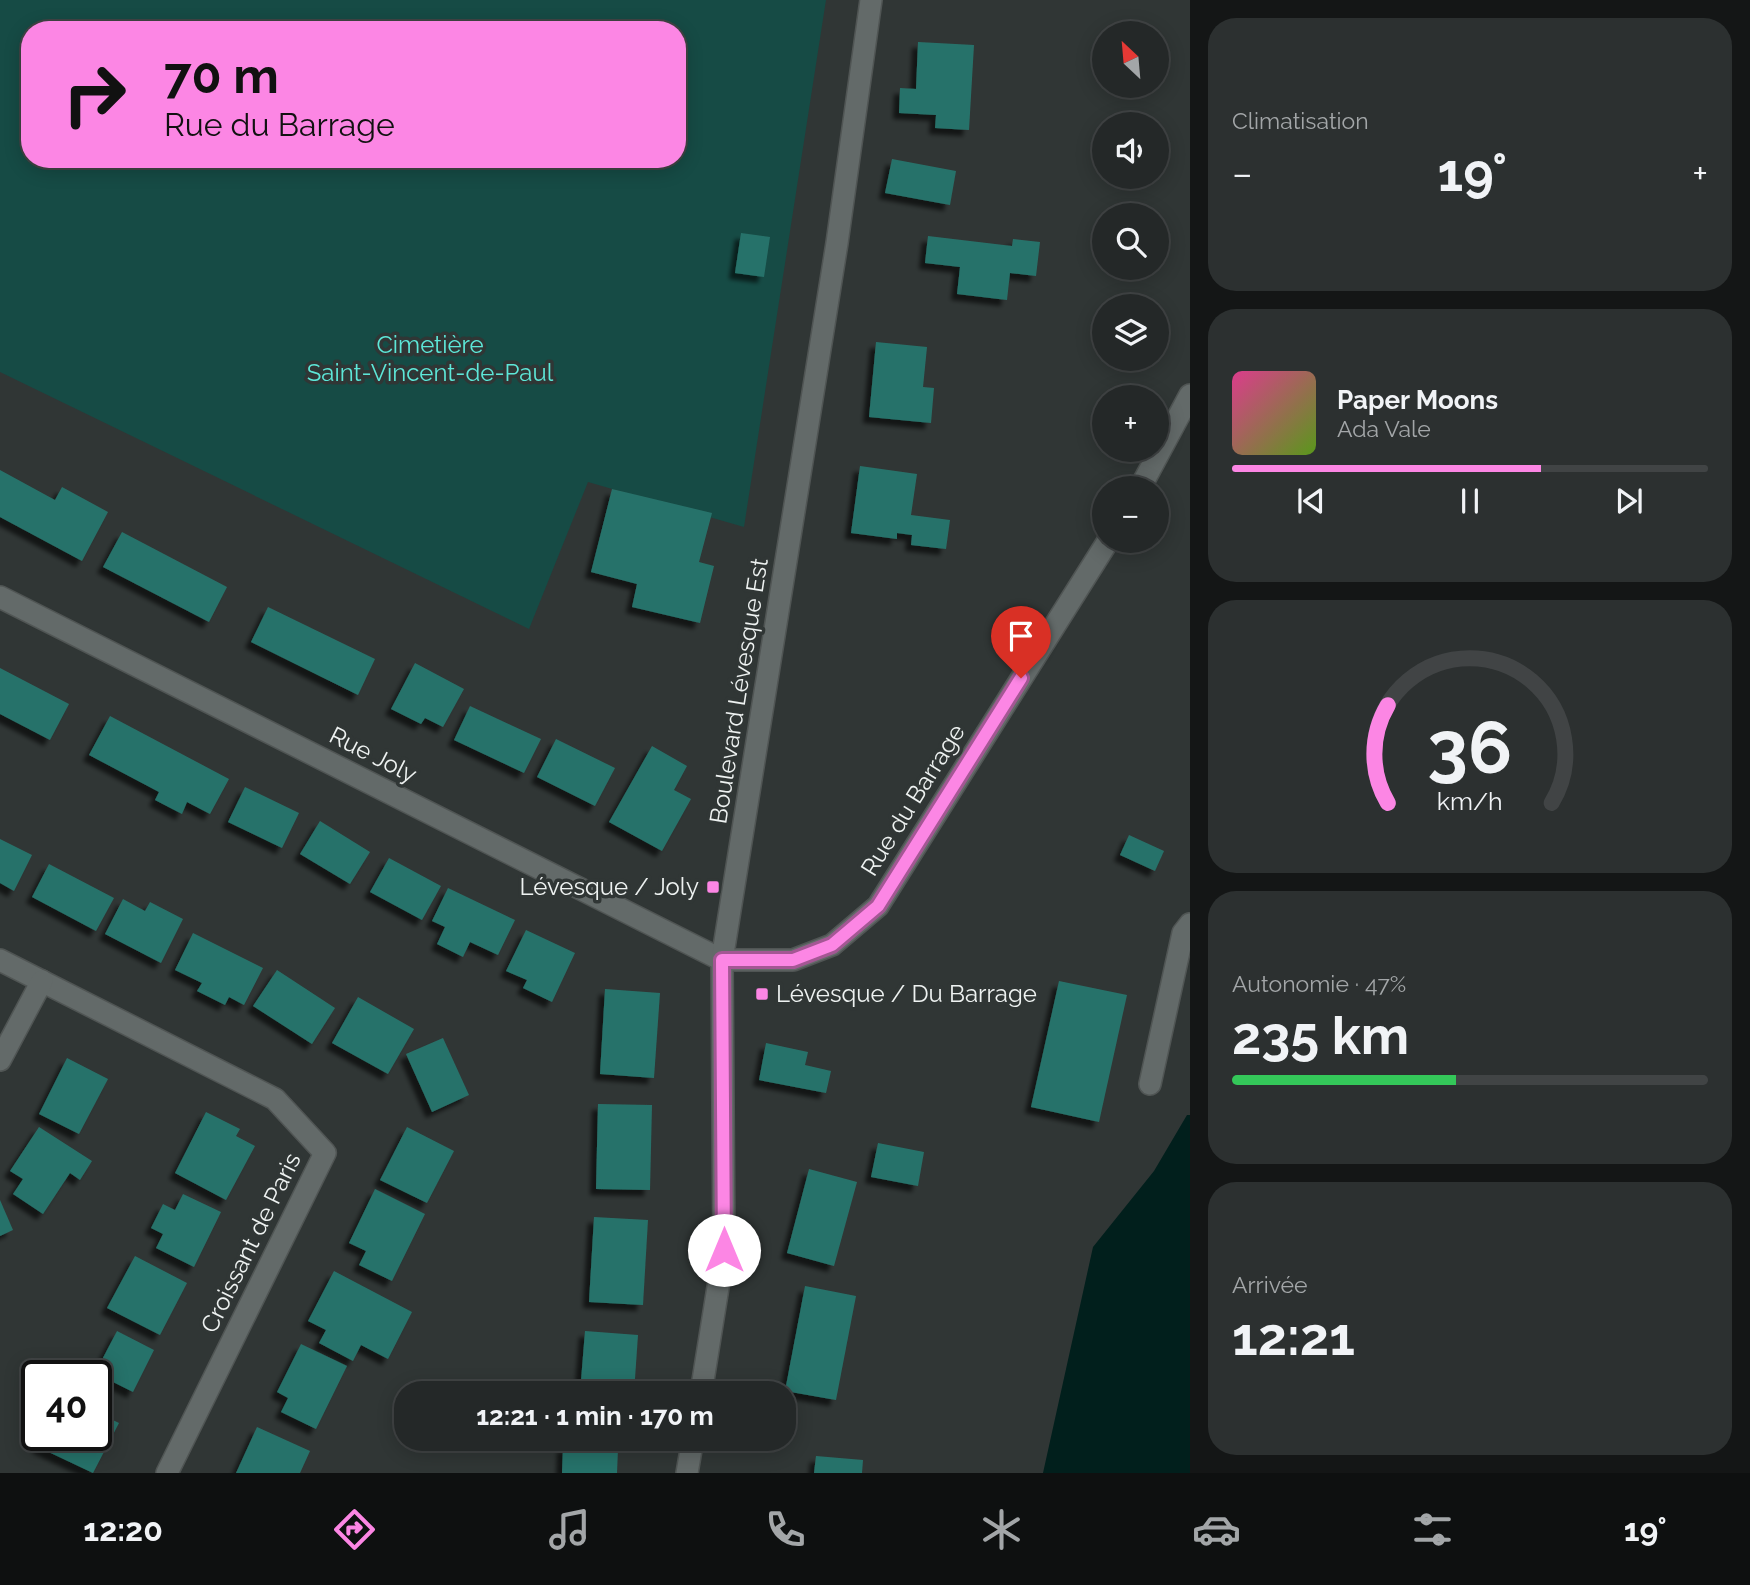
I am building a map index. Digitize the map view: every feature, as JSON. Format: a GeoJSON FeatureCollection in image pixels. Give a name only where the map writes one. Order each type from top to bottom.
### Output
{"type":"FeatureCollection","features":[{"type":"Feature","properties":{"kind":"street","name":"Boulevard Lévesque Est"},"geometry":{"type":"LineString","coordinates":[[703,1381],[724,1250],[722,960],[837,243],[871,0]]}},
{"type":"Feature","properties":{"kind":"street"},"geometry":{"type":"LineString","coordinates":[[1146,476],[1190,395]]}},
{"type":"Feature","properties":{"kind":"street","name":"Rue du Barrage"},"geometry":{"type":"LineString","coordinates":[[722,960],[793,960],[832,945],[878,906],[1100,553]]}},
{"type":"Feature","properties":{"kind":"street","name":"Rue Joly"},"geometry":{"type":"LineString","coordinates":[[0,597],[722,960]]}},
{"type":"Feature","properties":{"kind":"street"},"geometry":{"type":"LineString","coordinates":[[1150,1084],[1183,933],[1190,924]]}},
{"type":"Feature","properties":{"kind":"street","name":"Croissant de Paris"},"geometry":{"type":"LineString","coordinates":[[0,960],[275,1099],[325,1153],[167,1473]]}},
{"type":"Feature","properties":{"kind":"street"},"geometry":{"type":"LineString","coordinates":[[0,1060],[42,981]]}},
{"type":"Feature","properties":{"kind":"street"},"geometry":{"type":"LineString","coordinates":[[687,1473],[691,1451]]}},
{"type":"Feature","properties":{"kind":"green space","name":"Cimetière Saint-Vincent-de-Paul"},"geometry":{"type":"Polygon","coordinates":[[[0,0],[826,0],[744,527],[588,482],[529,629],[0,372],[0,0]]]}},
{"type":"Feature","properties":{"kind":"water"},"geometry":{"type":"Polygon","coordinates":[[[1187,1115],[1190,1115],[1190,1473],[1043,1473],[1093,1247],[1154,1171],[1187,1115]]]}},
{"type":"Feature","properties":{"kind":"building"},"geometry":{"type":"Polygon","coordinates":[[[918,42],[974,45],[969,130],[935,128],[936,115],[899,113],[900,88],[916,89],[918,42]]]}},
{"type":"Feature","properties":{"kind":"building"},"geometry":{"type":"Polygon","coordinates":[[[892,159],[956,171],[950,205],[885,193],[892,159]]]}},
{"type":"Feature","properties":{"kind":"building"},"geometry":{"type":"Polygon","coordinates":[[[741,233],[770,237],[764,277],[735,273],[741,233]]]}},
{"type":"Feature","properties":{"kind":"building"},"geometry":{"type":"Polygon","coordinates":[[[928,236],[1012,246],[1013,239],[1040,242],[1036,276],[1010,273],[1007,300],[957,294],[960,267],[925,263],[928,236]]]}},
{"type":"Feature","properties":{"kind":"building"},"geometry":{"type":"Polygon","coordinates":[[[876,342],[927,347],[923,387],[934,388],[931,423],[869,417],[876,342]]]}},
{"type":"Feature","properties":{"kind":"building"},"geometry":{"type":"Polygon","coordinates":[[[860,466],[917,474],[911,515],[950,520],[946,549],[911,545],[912,535],[897,533],[897,539],[851,533],[860,466]]]}},
{"type":"Feature","properties":{"kind":"building"},"geometry":{"type":"Polygon","coordinates":[[[0,470],[55,500],[62,487],[108,512],[82,561],[0,517],[0,470]]]}},
{"type":"Feature","properties":{"kind":"building"},"geometry":{"type":"Polygon","coordinates":[[[612,489],[712,513],[699,562],[714,566],[700,623],[632,607],[637,584],[591,572],[612,489]]]}},
{"type":"Feature","properties":{"kind":"building"},"geometry":{"type":"Polygon","coordinates":[[[122,532],[227,587],[209,622],[103,567],[122,532]]]}},
{"type":"Feature","properties":{"kind":"building"},"geometry":{"type":"Polygon","coordinates":[[[268,607],[375,659],[358,695],[251,642],[268,607]]]}},
{"type":"Feature","properties":{"kind":"building"},"geometry":{"type":"Polygon","coordinates":[[[415,663],[464,689],[443,727],[425,718],[421,724],[391,709],[415,663]]]}},
{"type":"Feature","properties":{"kind":"building"},"geometry":{"type":"Polygon","coordinates":[[[0,668],[69,704],[50,740],[0,714],[0,668]]]}},
{"type":"Feature","properties":{"kind":"building"},"geometry":{"type":"Polygon","coordinates":[[[470,706],[541,739],[524,773],[454,740],[470,706]]]}},
{"type":"Feature","properties":{"kind":"building"},"geometry":{"type":"Polygon","coordinates":[[[110,716],[229,779],[210,814],[187,802],[182,814],[155,800],[159,792],[89,755],[110,716]]]}},
{"type":"Feature","properties":{"kind":"building"},"geometry":{"type":"Polygon","coordinates":[[[556,739],[615,768],[595,806],[537,777],[556,739]]]}},
{"type":"Feature","properties":{"kind":"building"},"geometry":{"type":"Polygon","coordinates":[[[652,746],[687,766],[674,790],[691,799],[662,851],[609,822],[652,746]]]}},
{"type":"Feature","properties":{"kind":"building"},"geometry":{"type":"Polygon","coordinates":[[[245,787],[299,813],[282,848],[228,822],[245,787]]]}},
{"type":"Feature","properties":{"kind":"building"},"geometry":{"type":"Polygon","coordinates":[[[320,821],[370,852],[350,884],[300,854],[320,821]]]}},
{"type":"Feature","properties":{"kind":"building"},"geometry":{"type":"Polygon","coordinates":[[[1129,835],[1164,851],[1155,871],[1120,855],[1129,835]]]}},
{"type":"Feature","properties":{"kind":"building"},"geometry":{"type":"Polygon","coordinates":[[[0,839],[32,855],[14,891],[0,883],[0,839]]]}},
{"type":"Feature","properties":{"kind":"building"},"geometry":{"type":"Polygon","coordinates":[[[389,858],[441,886],[422,920],[370,892],[389,858]]]}},
{"type":"Feature","properties":{"kind":"building"},"geometry":{"type":"Polygon","coordinates":[[[49,864],[114,898],[96,931],[32,897],[49,864]]]}},
{"type":"Feature","properties":{"kind":"building"},"geometry":{"type":"Polygon","coordinates":[[[448,888],[515,920],[498,955],[470,942],[463,957],[437,944],[445,927],[432,921],[448,888]]]}},
{"type":"Feature","properties":{"kind":"building"},"geometry":{"type":"Polygon","coordinates":[[[123,899],[145,911],[150,902],[183,919],[161,963],[105,934],[123,899]]]}},
{"type":"Feature","properties":{"kind":"building"},"geometry":{"type":"Polygon","coordinates":[[[526,930],[575,953],[552,1002],[523,988],[527,980],[506,971],[526,930]]]}},
{"type":"Feature","properties":{"kind":"building"},"geometry":{"type":"Polygon","coordinates":[[[193,933],[263,968],[244,1005],[229,997],[225,1005],[197,991],[202,983],[175,970],[193,933]]]}},
{"type":"Feature","properties":{"kind":"building"},"geometry":{"type":"Polygon","coordinates":[[[277,970],[335,1008],[312,1044],[253,1006],[277,970]]]}},
{"type":"Feature","properties":{"kind":"building"},"geometry":{"type":"Polygon","coordinates":[[[1059,981],[1127,995],[1099,1122],[1031,1107],[1059,981]]]}},
{"type":"Feature","properties":{"kind":"building"},"geometry":{"type":"Polygon","coordinates":[[[605,989],[660,993],[654,1078],[600,1074],[605,989]]]}},
{"type":"Feature","properties":{"kind":"building"},"geometry":{"type":"Polygon","coordinates":[[[358,997],[414,1029],[388,1074],[332,1043],[358,997]]]}},
{"type":"Feature","properties":{"kind":"building"},"geometry":{"type":"Polygon","coordinates":[[[443,1038],[469,1095],[432,1112],[406,1054],[443,1038]]]}},
{"type":"Feature","properties":{"kind":"building"},"geometry":{"type":"Polygon","coordinates":[[[766,1043],[808,1052],[805,1065],[831,1071],[826,1093],[759,1080],[766,1043]]]}},
{"type":"Feature","properties":{"kind":"building"},"geometry":{"type":"Polygon","coordinates":[[[67,1058],[108,1079],[79,1134],[39,1114],[67,1058]]]}},
{"type":"Feature","properties":{"kind":"building"},"geometry":{"type":"Polygon","coordinates":[[[598,1104],[652,1105],[650,1190],[596,1189],[598,1104]]]}},
{"type":"Feature","properties":{"kind":"building"},"geometry":{"type":"Polygon","coordinates":[[[206,1112],[240,1129],[236,1136],[255,1146],[226,1200],[175,1173],[206,1112]]]}},
{"type":"Feature","properties":{"kind":"building"},"geometry":{"type":"Polygon","coordinates":[[[39,1127],[92,1161],[80,1180],[70,1173],[43,1214],[13,1194],[23,1179],[10,1171],[39,1127]]]}},
{"type":"Feature","properties":{"kind":"building"},"geometry":{"type":"Polygon","coordinates":[[[407,1127],[454,1151],[427,1203],[380,1180],[407,1127]]]}},
{"type":"Feature","properties":{"kind":"building"},"geometry":{"type":"Polygon","coordinates":[[[878,1143],[924,1152],[918,1186],[871,1177],[878,1143]]]}},
{"type":"Feature","properties":{"kind":"building"},"geometry":{"type":"Polygon","coordinates":[[[809,1169],[857,1182],[834,1266],[787,1253],[809,1169]]]}},
{"type":"Feature","properties":{"kind":"building"},"geometry":{"type":"Polygon","coordinates":[[[375,1189],[425,1214],[392,1281],[359,1265],[366,1251],[349,1243],[375,1189]]]}},
{"type":"Feature","properties":{"kind":"building"},"geometry":{"type":"Polygon","coordinates":[[[183,1194],[221,1212],[194,1267],[156,1248],[163,1234],[151,1228],[163,1204],[175,1210],[183,1194]]]}},
{"type":"Feature","properties":{"kind":"building"},"geometry":{"type":"Polygon","coordinates":[[[0,1200],[13,1230],[0,1236],[0,1200]]]}},
{"type":"Feature","properties":{"kind":"building"},"geometry":{"type":"Polygon","coordinates":[[[594,1217],[648,1220],[643,1305],[589,1302],[594,1217]]]}},
{"type":"Feature","properties":{"kind":"building"},"geometry":{"type":"Polygon","coordinates":[[[135,1256],[187,1283],[160,1335],[107,1308],[135,1256]]]}},
{"type":"Feature","properties":{"kind":"building"},"geometry":{"type":"Polygon","coordinates":[[[334,1271],[412,1312],[388,1359],[361,1345],[353,1361],[319,1343],[326,1330],[308,1321],[334,1271]]]}},
{"type":"Feature","properties":{"kind":"building"},"geometry":{"type":"Polygon","coordinates":[[[805,1286],[856,1296],[836,1400],[796,1393],[796,1381],[787,1381],[805,1286]]]}},
{"type":"Feature","properties":{"kind":"building"},"geometry":{"type":"Polygon","coordinates":[[[117,1331],[154,1350],[133,1392],[112,1382],[112,1360],[102,1360],[117,1331]]]}},
{"type":"Feature","properties":{"kind":"building"},"geometry":{"type":"Polygon","coordinates":[[[585,1331],[638,1335],[635,1381],[581,1381],[585,1331]]]}},
{"type":"Feature","properties":{"kind":"building"},"geometry":{"type":"Polygon","coordinates":[[[301,1344],[347,1366],[316,1429],[281,1412],[288,1398],[277,1392],[301,1344]]]}},
{"type":"Feature","properties":{"kind":"building"},"geometry":{"type":"Polygon","coordinates":[[[112,1420],[119,1423],[112,1436],[112,1420]]]}},
{"type":"Feature","properties":{"kind":"building"},"geometry":{"type":"Polygon","coordinates":[[[257,1427],[310,1451],[300,1473],[236,1473],[257,1427]]]}},
{"type":"Feature","properties":{"kind":"building"},"geometry":{"type":"Polygon","coordinates":[[[46,1451],[104,1451],[93,1473],[46,1451]]]}},
{"type":"Feature","properties":{"kind":"building"},"geometry":{"type":"Polygon","coordinates":[[[563,1451],[618,1451],[617,1473],[562,1473],[563,1451]]]}},
{"type":"Feature","properties":{"kind":"building"},"geometry":{"type":"Polygon","coordinates":[[[816,1456],[863,1460],[862,1473],[814,1473],[816,1456]]]}},
{"type":"Feature","properties":{"kind":"place","name":"Lévesque / Joly"},"geometry":{"type":"Point","coordinates":[713,887]}},
{"type":"Feature","properties":{"kind":"place","name":"Lévesque / Du Barrage"},"geometry":{"type":"Point","coordinates":[762,994]}},
{"type":"Feature","properties":{"kind":"route"},"geometry":{"type":"LineString","coordinates":[[724,1250],[722,960],[793,960],[832,945],[878,906],[1021,678]]}}]}
